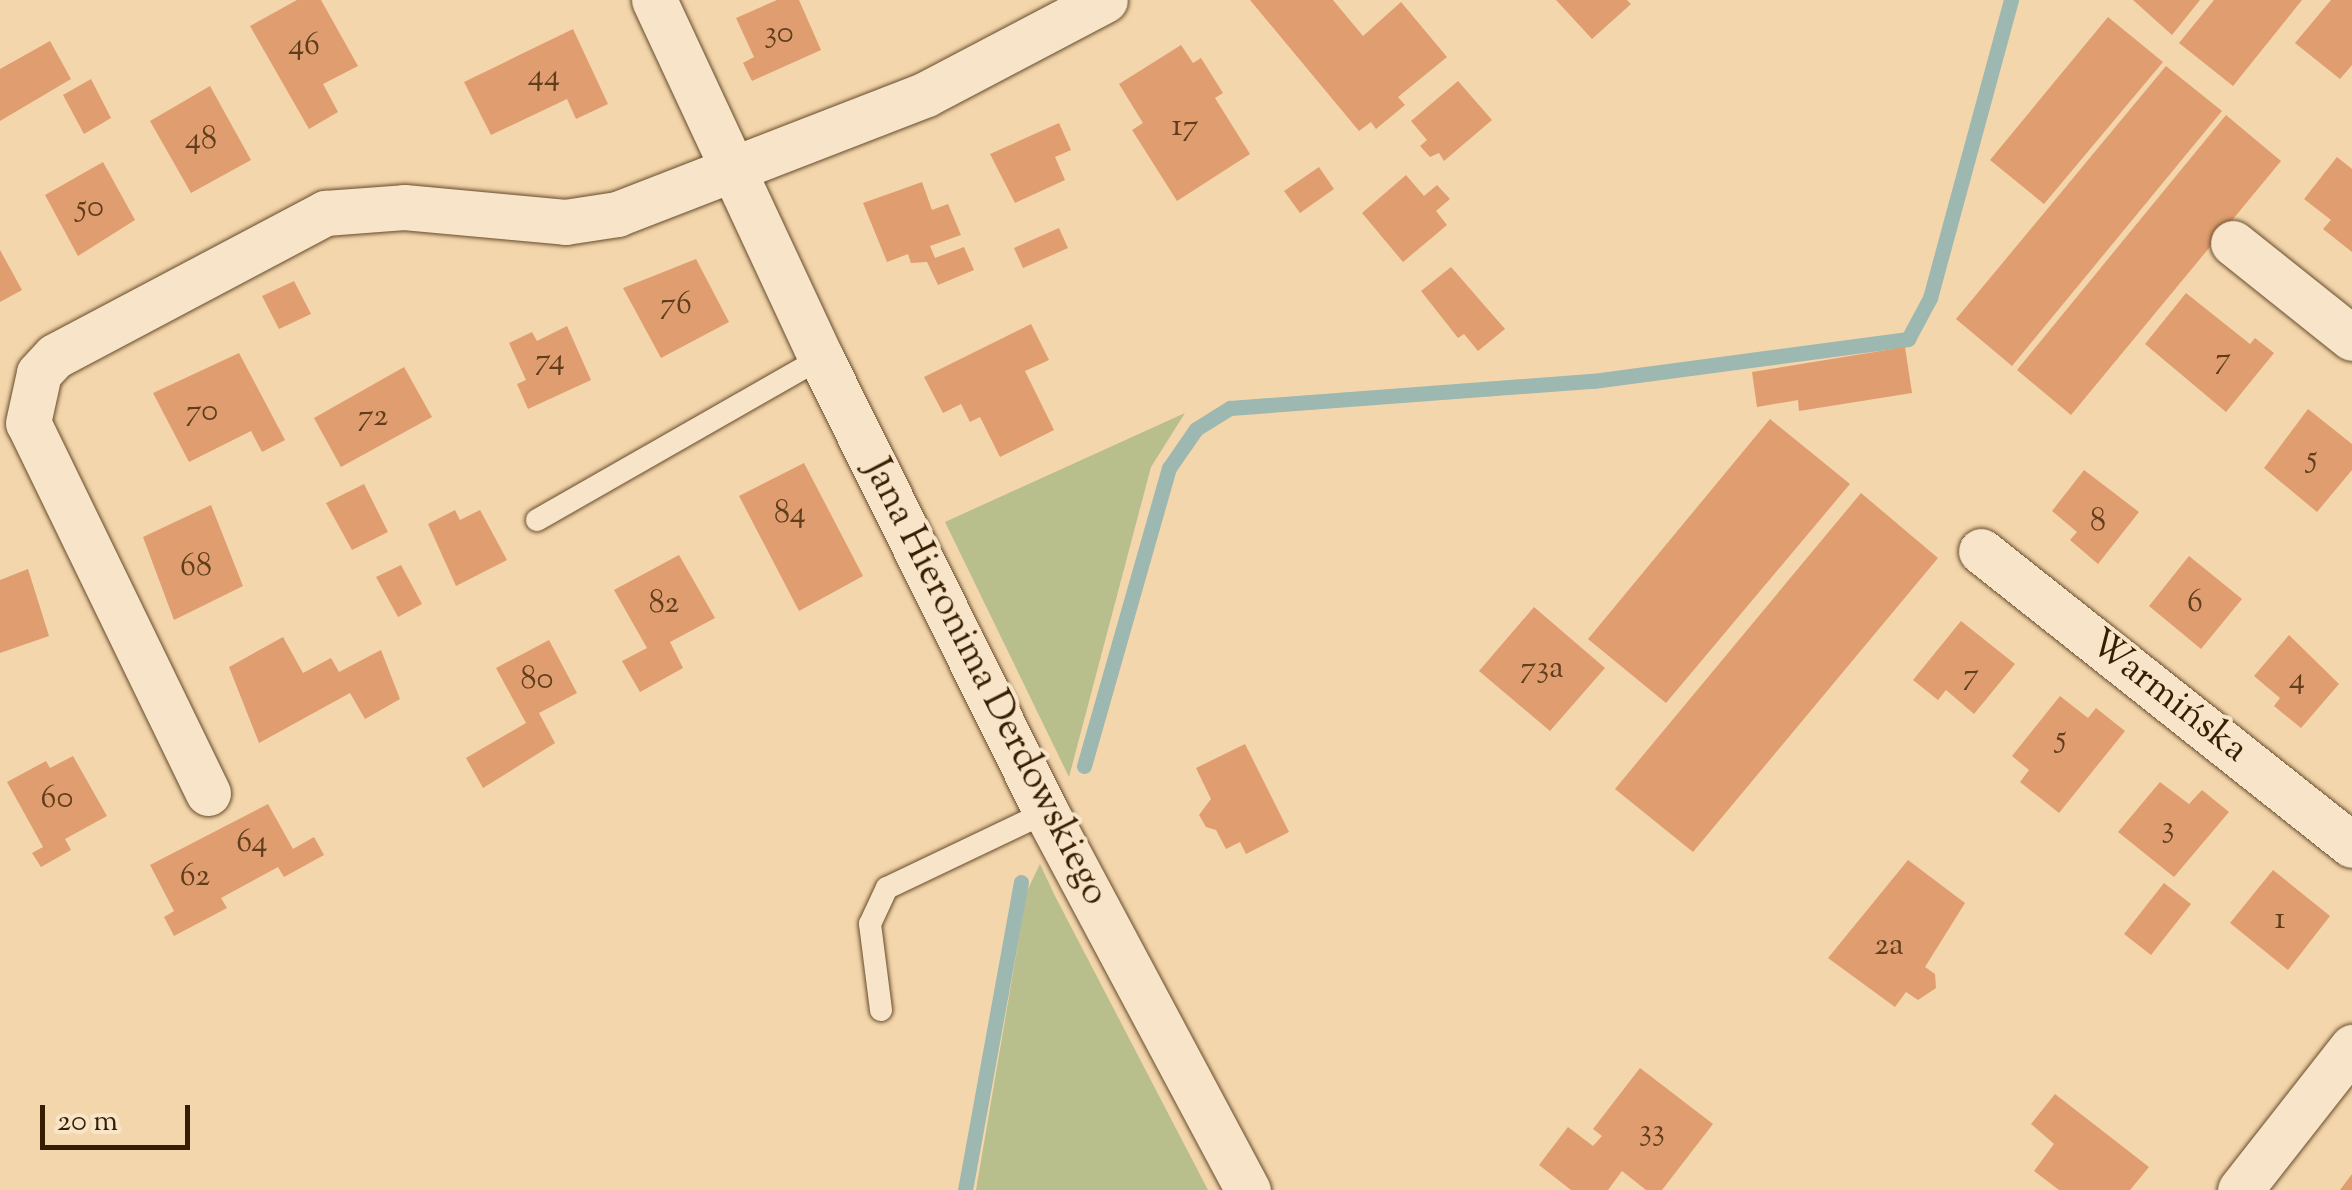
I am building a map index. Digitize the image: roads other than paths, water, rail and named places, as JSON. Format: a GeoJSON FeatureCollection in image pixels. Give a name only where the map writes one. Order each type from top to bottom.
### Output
{"type":"FeatureCollection","features":[{"type":"Feature","properties":{"kind":"street","name":"Jana Hieronima Derdowskiego"},"geometry":{"type":"LineString","coordinates":[[654,0],[736,168],[821,358],[1046,812],[1248,1190]]}},
{"type":"Feature","properties":{"kind":"street"},"geometry":{"type":"LineString","coordinates":[[208,794],[37,450],[28,402],[39,374],[55,356],[325,213],[404,207],[540,222],[590,220],[926,94],[1105,0]]}},
{"type":"Feature","properties":{"kind":"street"},"geometry":{"type":"LineString","coordinates":[[2233,244],[2352,338]]}},
{"type":"Feature","properties":{"kind":"street","name":"Warmińska"},"geometry":{"type":"LineString","coordinates":[[1981,551],[2352,845]]}},
{"type":"Feature","properties":{"kind":"street"},"geometry":{"type":"LineString","coordinates":[[2240,1190],[2352,1046]]}},
{"type":"Feature","properties":{"kind":"lane"},"geometry":{"type":"LineString","coordinates":[[537,520],[821,358]]}},
{"type":"Feature","properties":{"kind":"lane"},"geometry":{"type":"LineString","coordinates":[[881,1010],[870,924],[887,888],[1046,812]]}},
{"type":"Feature","properties":{"kind":"waterway"},"geometry":{"type":"LineString","coordinates":[[1084,766],[1169,468],[1196,429],[1230,408],[1593,381],[1908,339],[1930,298],[2011,0]]}},
{"type":"Feature","properties":{"kind":"waterway"},"geometry":{"type":"LineString","coordinates":[[965,1190],[1021,882]]}}]}
